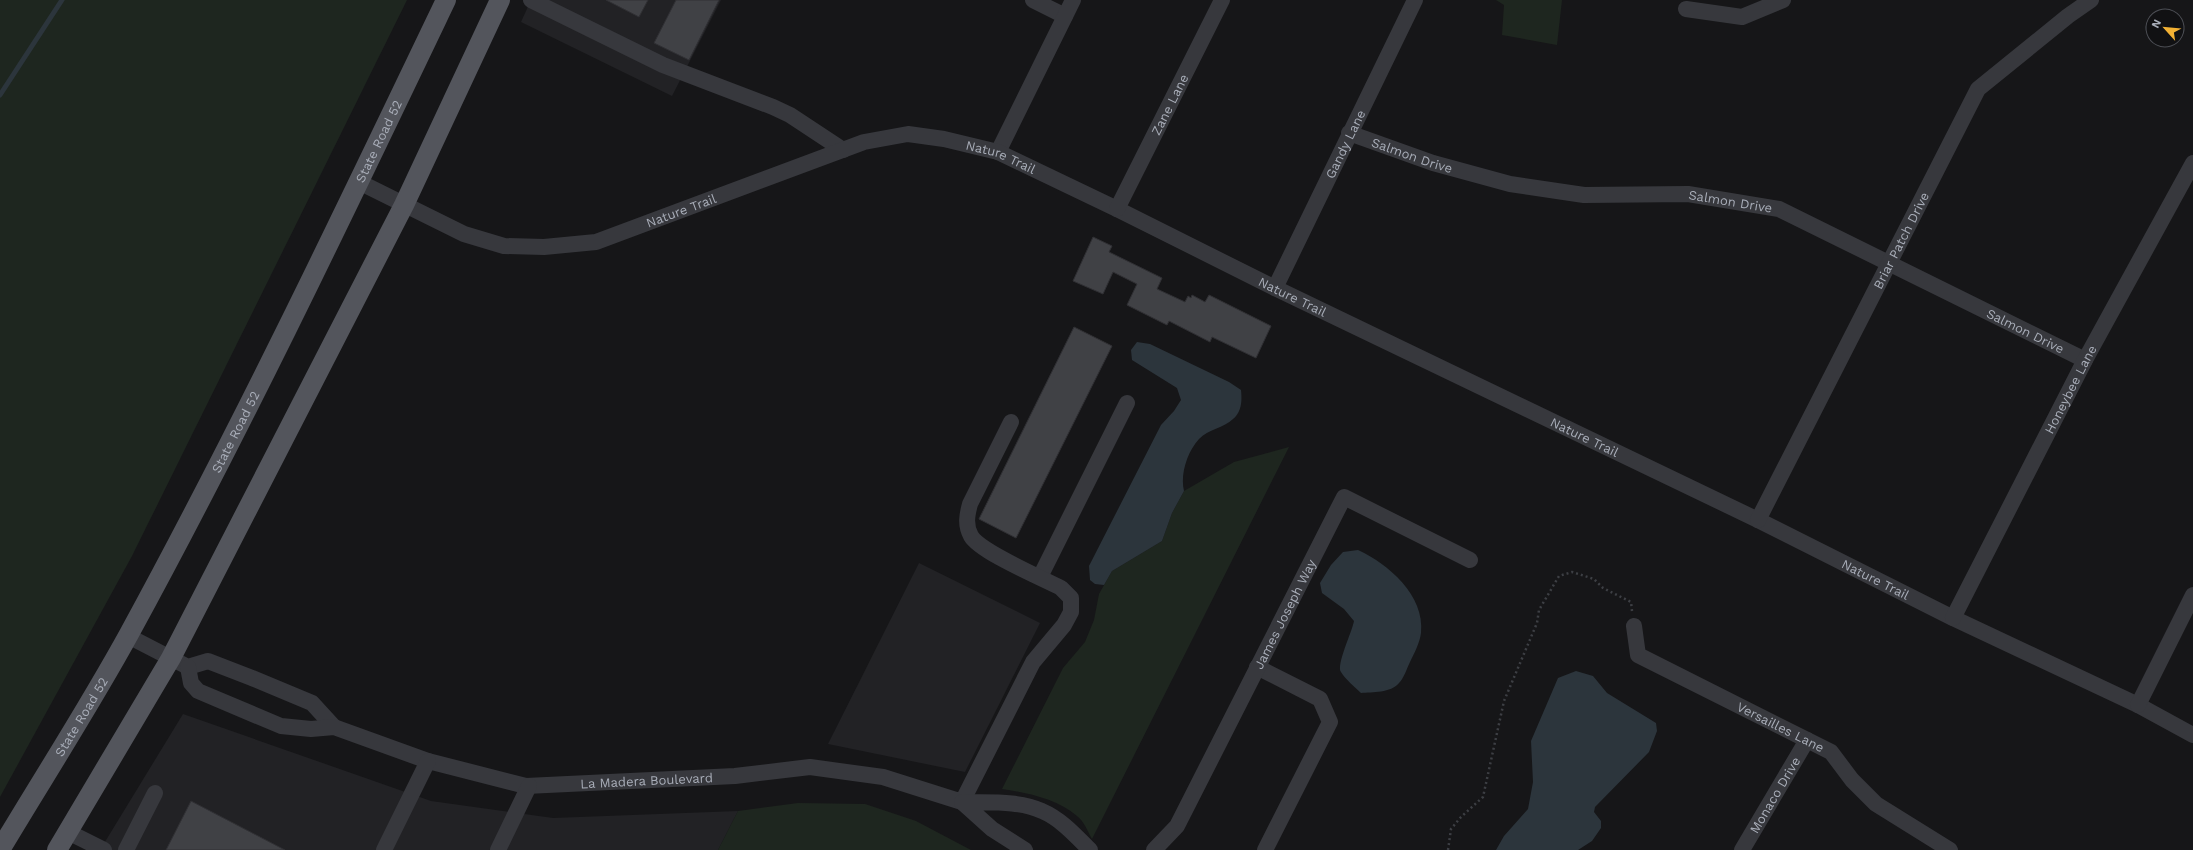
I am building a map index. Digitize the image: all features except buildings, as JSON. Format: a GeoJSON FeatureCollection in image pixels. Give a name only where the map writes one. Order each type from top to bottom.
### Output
{"type":"FeatureCollection","features":[{"type":"Feature","properties":{"kind":"main road","name":"State Road 52"},"geometry":{"type":"LineString","coordinates":[[0,850],[128,636],[203,494],[359,182],[446,0]]}},
{"type":"Feature","properties":{"kind":"main road"},"geometry":{"type":"LineString","coordinates":[[57,850],[171,658],[404,205],[500,0]]}},
{"type":"Feature","properties":{"kind":"street"},"geometry":{"type":"LineString","coordinates":[[531,0],[663,65],[773,107],[790,115],[843,150]]}},
{"type":"Feature","properties":{"kind":"street"},"geometry":{"type":"LineString","coordinates":[[1033,0],[1065,16]]}},
{"type":"Feature","properties":{"kind":"street"},"geometry":{"type":"LineString","coordinates":[[998,152],[1073,0]]}},
{"type":"Feature","properties":{"kind":"street","name":"Zane Lane"},"geometry":{"type":"LineString","coordinates":[[1117,208],[1222,0]]}},
{"type":"Feature","properties":{"kind":"street","name":"Gandy Lane"},"geometry":{"type":"LineString","coordinates":[[1275,288],[1349,133],[1415,0]]}},
{"type":"Feature","properties":{"kind":"street"},"geometry":{"type":"LineString","coordinates":[[1686,9],[1742,17],[1783,0]]}},
{"type":"Feature","properties":{"kind":"street","name":"Briar Patch Drive"},"geometry":{"type":"LineString","coordinates":[[1758,520],[1978,89],[2068,16],[2091,0]]}},
{"type":"Feature","properties":{"kind":"street","name":"Salmon Drive"},"geometry":{"type":"LineString","coordinates":[[1349,133],[1433,163],[1510,184],[1584,195],[1688,194],[1779,209],[2086,360]]}},
{"type":"Feature","properties":{"kind":"street","name":"Nature Trail"},"geometry":{"type":"LineString","coordinates":[[359,182],[464,234],[504,246],[544,247],[596,242],[864,142],[908,134],[944,139],[998,152],[1117,208],[1275,288],[1758,520],[1953,618],[2138,705],[2193,735]]}},
{"type":"Feature","properties":{"kind":"street","name":"Honeybee Lane"},"geometry":{"type":"LineString","coordinates":[[1953,618],[2086,360],[2193,163]]}},
{"type":"Feature","properties":{"kind":"street"},"geometry":{"type":"LineString","coordinates":[[1040,577],[1127,403]]}},
{"type":"Feature","properties":{"kind":"street"},"geometry":{"type":"LineString","coordinates":[[962,802],[1032,662],[1064,625],[1071,612],[1071,598],[1061,588],[978,546],[967,526],[966,516],[970,504],[1011,422]]}},
{"type":"Feature","properties":{"kind":"street","name":"James Joseph Way"},"geometry":{"type":"LineString","coordinates":[[1154,850],[1177,826],[1344,497],[1470,560]]}},
{"type":"Feature","properties":{"kind":"street"},"geometry":{"type":"LineString","coordinates":[[2138,705],[2193,595]]}},
{"type":"Feature","properties":{"kind":"street","name":"Versailles Lane"},"geometry":{"type":"LineString","coordinates":[[1634,626],[1638,655],[1831,752],[1852,780],[1876,804],[1950,850]]}},
{"type":"Feature","properties":{"kind":"street"},"geometry":{"type":"LineString","coordinates":[[128,636],[188,667]]}},
{"type":"Feature","properties":{"kind":"street","name":"La Madera Boulevard"},"geometry":{"type":"LineString","coordinates":[[334,727],[312,703],[252,678],[208,661],[188,667],[191,683],[198,691],[281,726],[310,729],[334,727],[428,761],[529,786],[735,776],[810,767],[883,776],[962,802],[1010,803],[1042,810],[1062,824],[1090,850]]}},
{"type":"Feature","properties":{"kind":"street"},"geometry":{"type":"LineString","coordinates":[[1257,668],[1320,699],[1330,722],[1265,850]]}},
{"type":"Feature","properties":{"kind":"street","name":"Monaco Drive"},"geometry":{"type":"LineString","coordinates":[[1742,850],[1807,740]]}},
{"type":"Feature","properties":{"kind":"street"},"geometry":{"type":"LineString","coordinates":[[384,850],[428,761]]}},
{"type":"Feature","properties":{"kind":"street"},"geometry":{"type":"LineString","coordinates":[[498,850],[529,786]]}},
{"type":"Feature","properties":{"kind":"street"},"geometry":{"type":"LineString","coordinates":[[126,850],[155,793]]}},
{"type":"Feature","properties":{"kind":"street","name":"La Madera Boulevard"},"geometry":{"type":"LineString","coordinates":[[962,802],[992,829],[1025,850]]}},
{"type":"Feature","properties":{"kind":"street"},"geometry":{"type":"LineString","coordinates":[[68,832],[104,850]]}},
{"type":"Feature","properties":{"kind":"path"},"geometry":{"type":"LineString","coordinates":[[1448,850],[1451,829],[1461,817],[1483,797],[1504,701],[1537,623],[1539,610],[1559,576],[1572,572],[1594,580],[1603,588],[1631,602],[1634,626]]}},
{"type":"Feature","properties":{"kind":"shaded area"},"geometry":{"type":"Polygon","coordinates":[[[0,0],[407,0],[132,556],[0,797],[0,0]]]}},
{"type":"Feature","properties":{"kind":"shaded area"},"geometry":{"type":"Polygon","coordinates":[[[531,0],[721,0],[672,96],[521,22],[531,0]]]}},
{"type":"Feature","properties":{"kind":"shaded area"},"geometry":{"type":"Polygon","coordinates":[[[1496,0],[1562,0],[1557,45],[1502,35],[1504,5],[1496,0]]]}},
{"type":"Feature","properties":{"kind":"shaded area"},"geometry":{"type":"Polygon","coordinates":[[[1137,342],[1150,344],[1229,382],[1241,390],[1241,406],[1233,419],[1225,425],[1203,436],[1191,450],[1184,471],[1184,491],[1172,513],[1162,541],[1112,571],[1104,585],[1095,584],[1090,580],[1089,566],[1161,425],[1174,411],[1181,400],[1177,388],[1132,360],[1131,350],[1137,342]]]}},
{"type":"Feature","properties":{"kind":"shaded area"},"geometry":{"type":"Polygon","coordinates":[[[1289,447],[1092,839],[1079,818],[1060,805],[1032,795],[1002,789],[1063,668],[1085,642],[1094,620],[1099,594],[1112,571],[1162,541],[1172,513],[1184,491],[1234,462],[1289,447]]]}},
{"type":"Feature","properties":{"kind":"shaded area"},"geometry":{"type":"Polygon","coordinates":[[[1358,550],[1392,572],[1402,582],[1411,594],[1421,619],[1421,633],[1415,652],[1399,683],[1391,689],[1361,693],[1341,672],[1340,668],[1342,656],[1354,621],[1344,609],[1322,593],[1320,583],[1331,565],[1343,552],[1358,550]]]}},
{"type":"Feature","properties":{"kind":"shaded area"},"geometry":{"type":"Polygon","coordinates":[[[919,563],[1040,623],[965,772],[828,744],[919,563]]]}},
{"type":"Feature","properties":{"kind":"shaded area"},"geometry":{"type":"Polygon","coordinates":[[[1576,671],[1593,676],[1607,693],[1656,723],[1657,731],[1649,752],[1595,807],[1594,812],[1601,821],[1601,828],[1592,841],[1578,850],[1496,850],[1504,836],[1528,809],[1533,782],[1531,741],[1558,678],[1576,671]]]}},
{"type":"Feature","properties":{"kind":"shaded area"},"geometry":{"type":"Polygon","coordinates":[[[183,714],[431,801],[553,818],[738,811],[718,850],[100,850],[183,714]]]}},
{"type":"Feature","properties":{"kind":"shaded area"},"geometry":{"type":"Polygon","coordinates":[[[798,803],[865,804],[916,821],[971,850],[718,850],[738,811],[798,803]]]}},
{"type":"Feature","properties":{"kind":"waterway"},"geometry":{"type":"LineString","coordinates":[[0,95],[62,0]]}}]}
